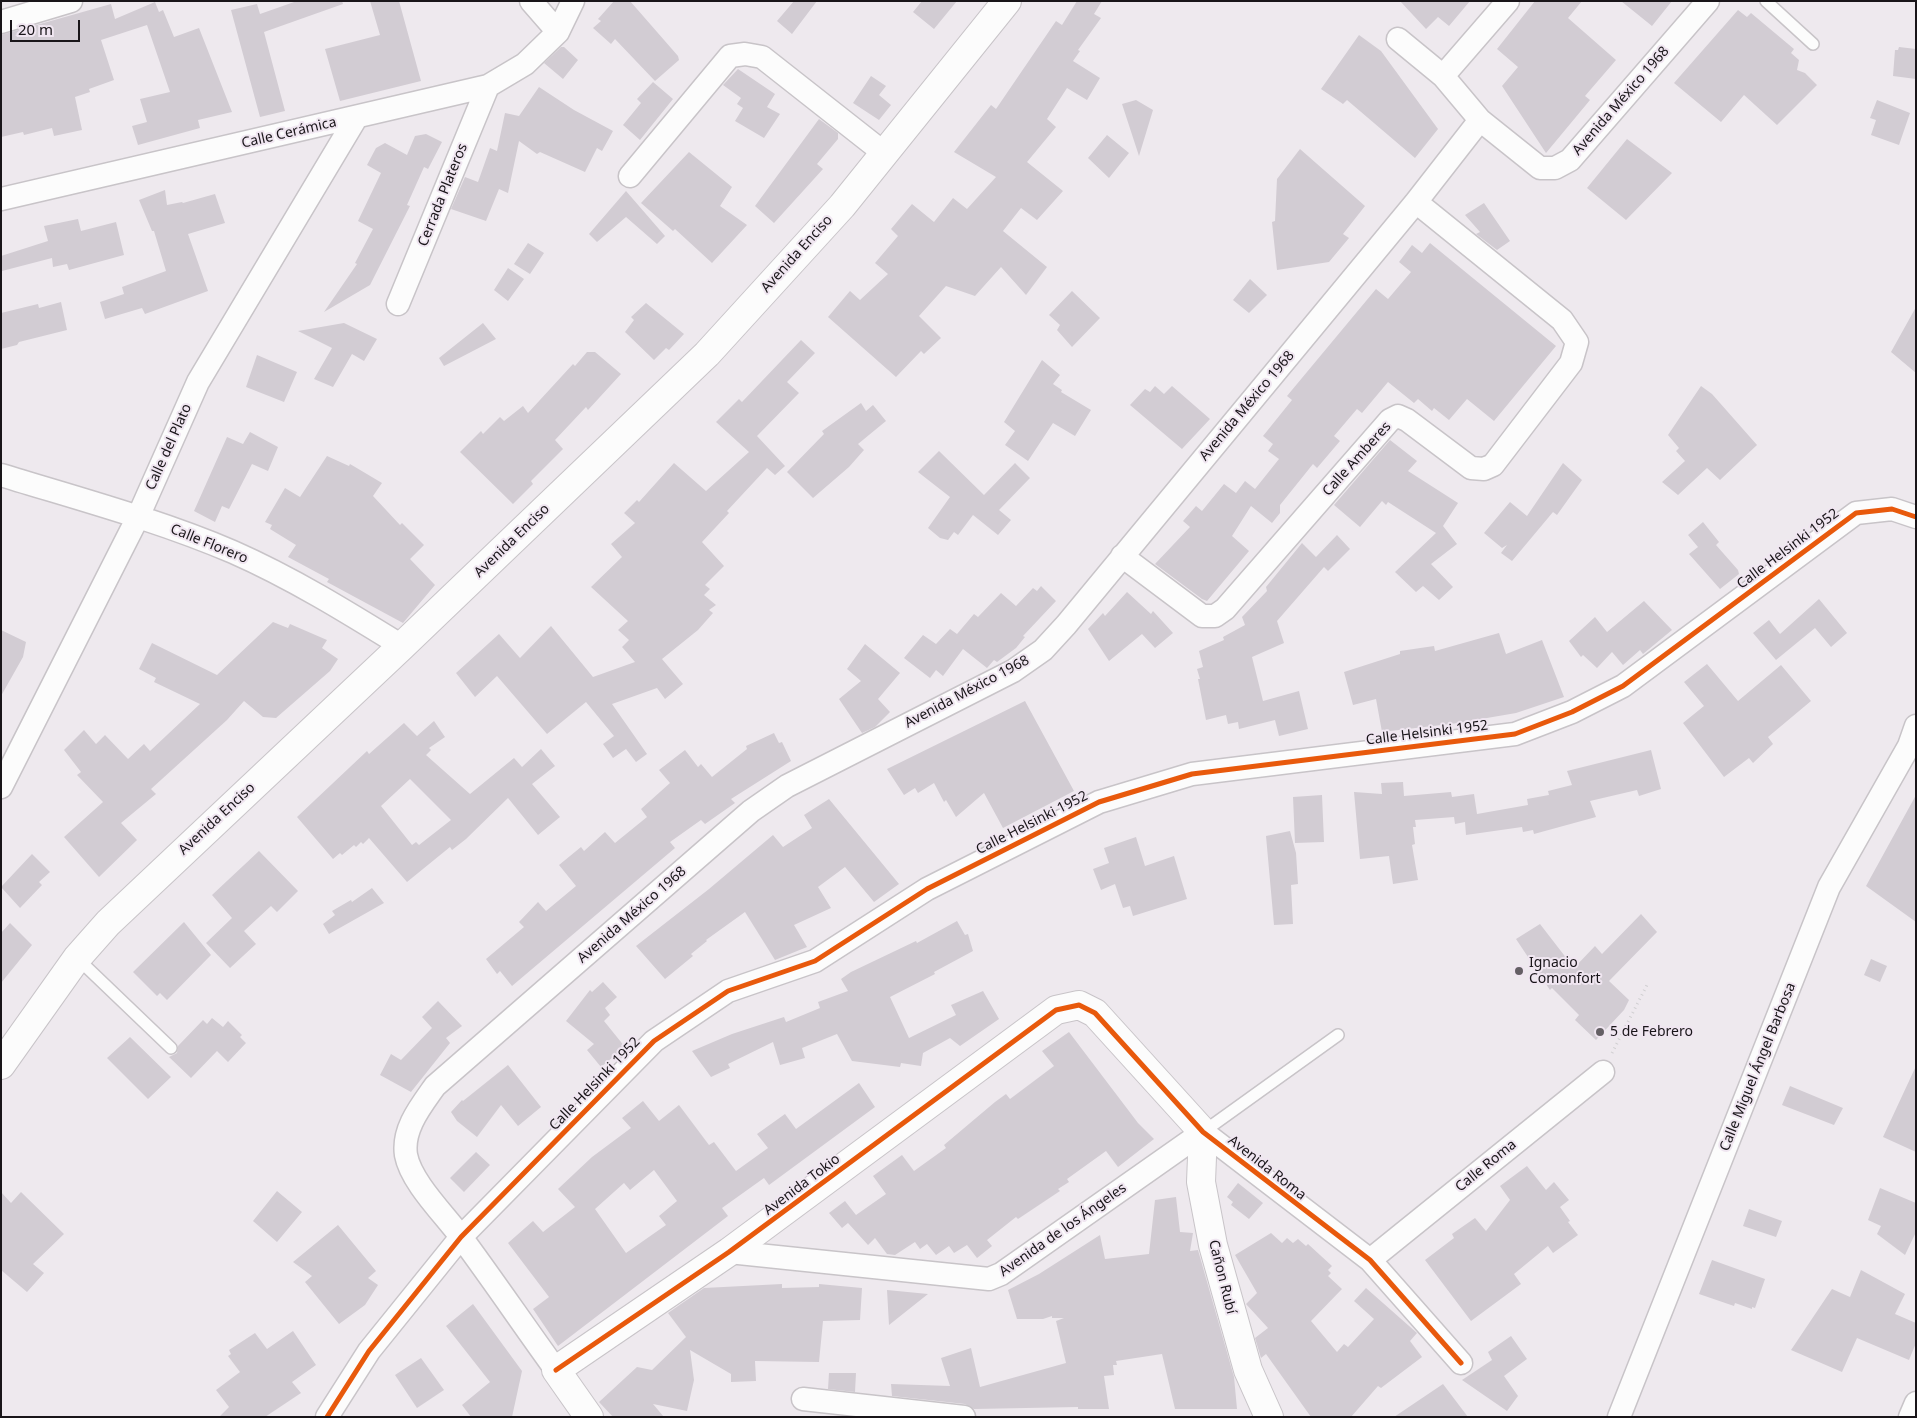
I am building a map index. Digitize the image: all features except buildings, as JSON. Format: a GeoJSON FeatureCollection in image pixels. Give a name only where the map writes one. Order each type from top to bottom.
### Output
{"type":"FeatureCollection","features":[{"type":"Feature","properties":{"kind":"main road","name":"Avenida Enciso"},"geometry":{"type":"LineString","coordinates":[[1,1065],[77,958],[108,922],[402,646],[707,354],[842,206],[1007,1]]}},
{"type":"Feature","properties":{"kind":"main road","name":"Avenida Roma"},"geometry":{"type":"LineString","coordinates":[[1056,1010],[1079,1005],[1095,1013],[1203,1132]]}},
{"type":"Feature","properties":{"kind":"main road","name":"Avenida Tokio"},"geometry":{"type":"LineString","coordinates":[[556,1370],[729,1252],[1056,1010]]}},
{"type":"Feature","properties":{"kind":"main road","name":"Cañon Rubí"},"geometry":{"type":"LineString","coordinates":[[1203,1132],[1201,1182],[1213,1244],[1248,1370],[1269,1417]]}},
{"type":"Feature","properties":{"kind":"main road","name":"Avenida México 1968"},"geometry":{"type":"LineString","coordinates":[[556,1370],[588,1417]]}},
{"type":"Feature","properties":{"kind":"street"},"geometry":{"type":"LineString","coordinates":[[1,22],[71,1]]}},
{"type":"Feature","properties":{"kind":"street"},"geometry":{"type":"LineString","coordinates":[[531,1],[558,32]]}},
{"type":"Feature","properties":{"kind":"street","name":"Calle Cerámica"},"geometry":{"type":"LineString","coordinates":[[1,199],[488,86],[526,64],[558,32],[573,1]]}},
{"type":"Feature","properties":{"kind":"street"},"geometry":{"type":"LineString","coordinates":[[1443,76],[1508,1]]}},
{"type":"Feature","properties":{"kind":"street","name":"Avenida México 1968"},"geometry":{"type":"LineString","coordinates":[[556,1370],[461,1237],[412,1173],[406,1154],[407,1132],[419,1108],[435,1086],[751,811],[787,786],[1013,671],[1043,650],[1066,625],[1416,202],[1480,120],[1540,168],[1555,168],[1570,160],[1708,1]]}},
{"type":"Feature","properties":{"kind":"street"},"geometry":{"type":"LineString","coordinates":[[1398,39],[1443,76],[1480,120]]}},
{"type":"Feature","properties":{"kind":"street"},"geometry":{"type":"LineString","coordinates":[[630,176],[730,56],[745,54],[762,57],[884,153]]}},
{"type":"Feature","properties":{"kind":"street","name":"Cerrada Plateros"},"geometry":{"type":"LineString","coordinates":[[398,304],[488,86]]}},
{"type":"Feature","properties":{"kind":"street","name":"Calle del Plato"},"geometry":{"type":"LineString","coordinates":[[1,787],[138,517],[198,382],[356,118]]}},
{"type":"Feature","properties":{"kind":"street","name":"Calle Amberes"},"geometry":{"type":"LineString","coordinates":[[1122,556],[1202,616],[1215,616],[1225,609],[1390,420],[1398,416],[1408,420],[1472,468],[1484,469],[1493,465],[1571,363],[1577,342],[1562,320],[1416,202]]}},
{"type":"Feature","properties":{"kind":"street","name":"Calle Florero"},"geometry":{"type":"LineString","coordinates":[[1,475],[138,517],[232,552],[300,584],[402,646]]}},
{"type":"Feature","properties":{"kind":"street","name":"Calle Helsinki 1952"},"geometry":{"type":"LineString","coordinates":[[327,1417],[369,1351],[461,1237],[654,1041],[728,991],[815,962],[926,889],[1099,802],[1192,774],[1515,734],[1572,712],[1622,686],[1856,513],[1892,509],[1916,517]]}},
{"type":"Feature","properties":{"kind":"street","name":"Calle Miguel Ángel Barbosa"},"geometry":{"type":"LineString","coordinates":[[1619,1417],[1829,887],[1909,746],[1916,726]]}},
{"type":"Feature","properties":{"kind":"street","name":"Calle Roma"},"geometry":{"type":"LineString","coordinates":[[1370,1260],[1603,1072]]}},
{"type":"Feature","properties":{"kind":"street","name":"Avenida de los Ángeles"},"geometry":{"type":"LineString","coordinates":[[729,1252],[989,1280],[1001,1274],[1203,1132]]}},
{"type":"Feature","properties":{"kind":"street","name":"Avenida Roma"},"geometry":{"type":"LineString","coordinates":[[1203,1132],[1370,1260],[1461,1363]]}},
{"type":"Feature","properties":{"kind":"street"},"geometry":{"type":"LineString","coordinates":[[803,1399],[964,1417]]}},
{"type":"Feature","properties":{"kind":"street"},"geometry":{"type":"LineString","coordinates":[[1910,1417],[1916,1403]]}},
{"type":"Feature","properties":{"kind":"lane"},"geometry":{"type":"LineString","coordinates":[[1766,1],[1813,44]]}},
{"type":"Feature","properties":{"kind":"lane"},"geometry":{"type":"LineString","coordinates":[[77,958],[171,1048]]}},
{"type":"Feature","properties":{"kind":"lane"},"geometry":{"type":"LineString","coordinates":[[1203,1132],[1338,1035]]}},
{"type":"Feature","properties":{"kind":"path"},"geometry":{"type":"LineString","coordinates":[[1603,1072],[1648,985]]}},
{"type":"Feature","properties":{"kind":"cycle path"},"geometry":{"type":"LineString","coordinates":[[327,1417],[369,1351],[461,1237],[654,1041],[728,991],[815,961],[927,889],[1099,802],[1192,774],[1515,734],[1572,712],[1623,686],[1856,513],[1892,509],[1916,517]]}},
{"type":"Feature","properties":{"kind":"cycle path"},"geometry":{"type":"LineString","coordinates":[[556,1370],[729,1252],[1056,1010],[1079,1005],[1095,1013],[1203,1132],[1370,1260],[1461,1363]]}},
{"type":"Feature","properties":{"kind":"place","name":"Ignacio Comonfort"},"geometry":{"type":"Point","coordinates":[1519,971]}},
{"type":"Feature","properties":{"kind":"place","name":"5 de Febrero"},"geometry":{"type":"Point","coordinates":[1600,1032]}}]}
